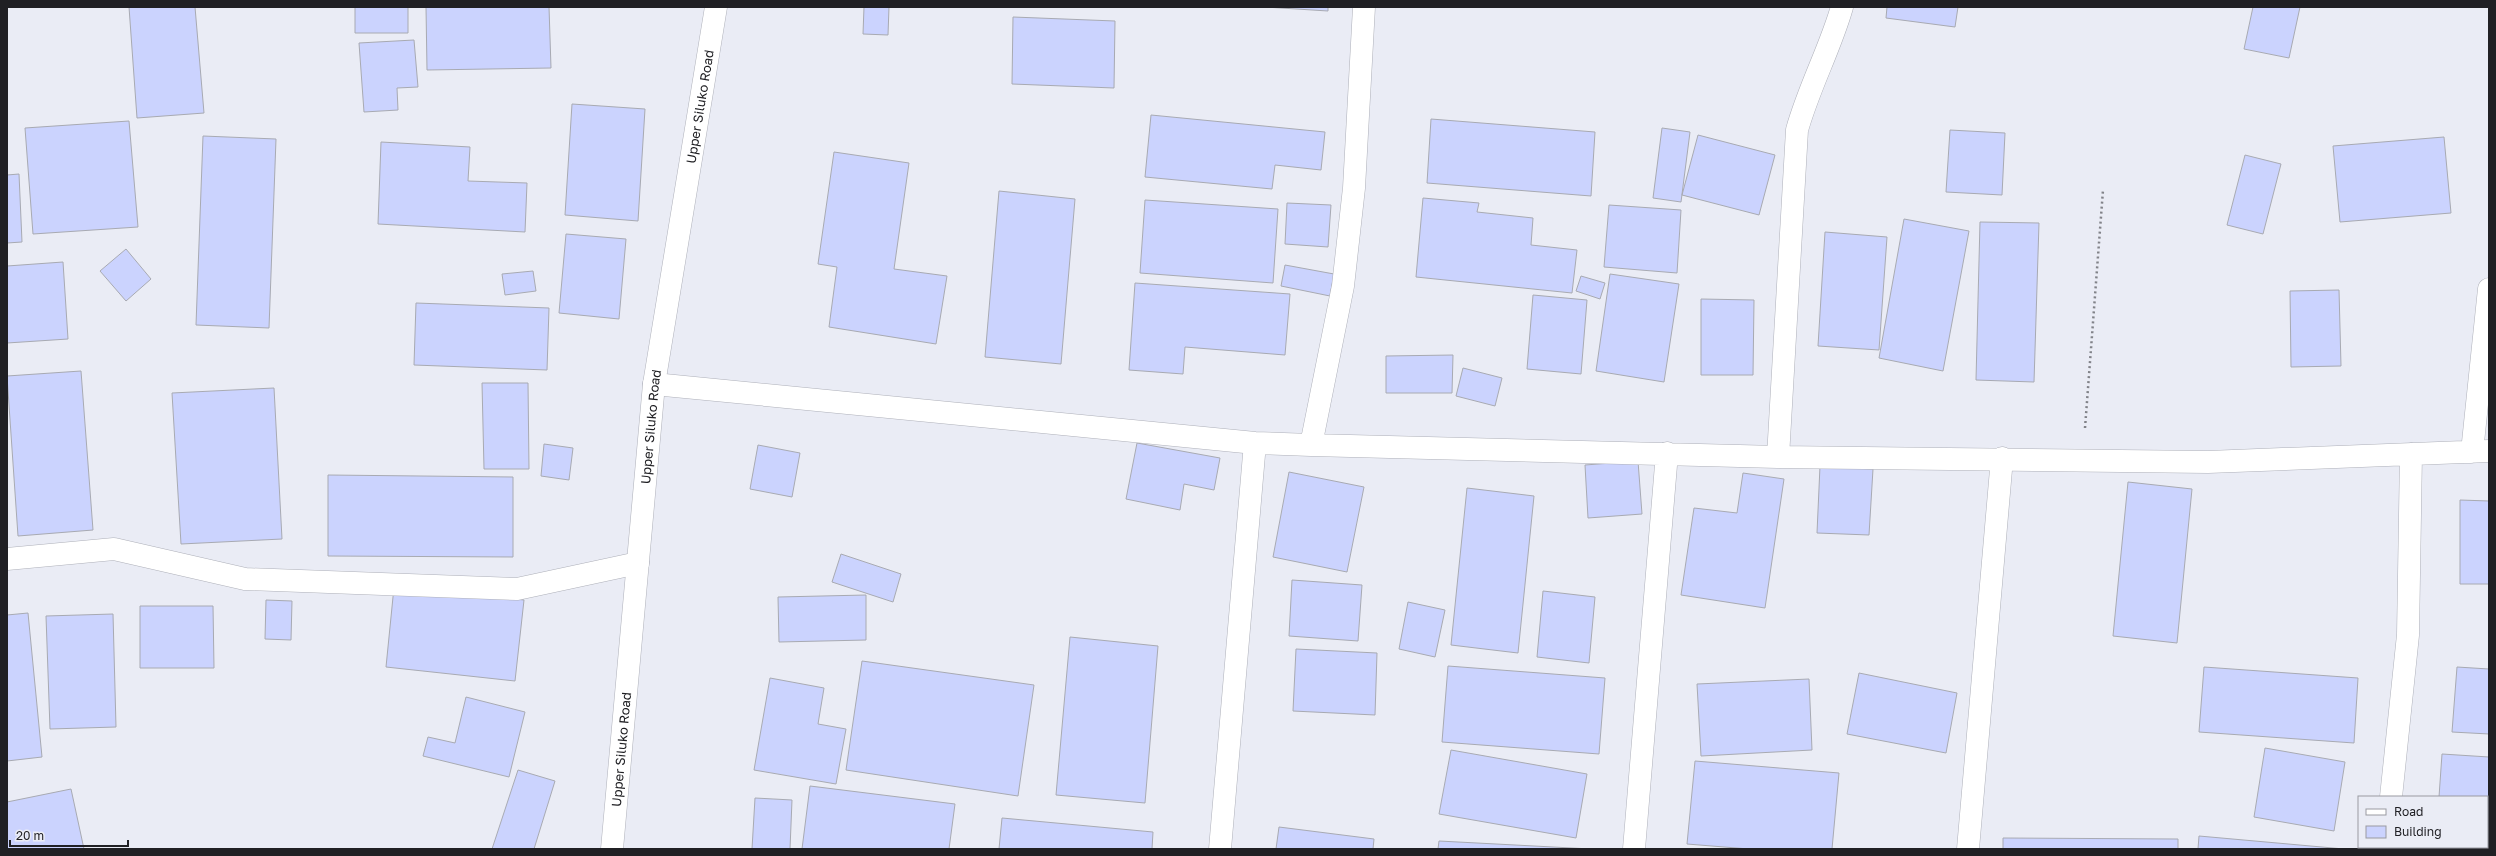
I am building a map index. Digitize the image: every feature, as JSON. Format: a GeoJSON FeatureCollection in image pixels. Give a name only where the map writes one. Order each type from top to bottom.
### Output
{"type":"FeatureCollection","features":[{"type":"Feature","properties":{"kind":"street","name":"Upper Siluko Road"},"geometry":{"type":"LineString","coordinates":[[612,849],[654,384],[716,7]]}},
{"type":"Feature","properties":{"kind":"street"},"geometry":{"type":"LineString","coordinates":[[1312,446],[1343,286],[1354,188],[1364,7]]}},
{"type":"Feature","properties":{"kind":"street"},"geometry":{"type":"LineString","coordinates":[[1778,457],[1797,130],[1808,95],[1836,30],[1842,7]]}},
{"type":"Feature","properties":{"kind":"street"},"geometry":{"type":"LineString","coordinates":[[654,384],[1255,443],[1312,446],[1667,453],[1778,457],[2002,458],[2208,462],[2481,451],[2489,289]]}},
{"type":"Feature","properties":{"kind":"street"},"geometry":{"type":"LineString","coordinates":[[1220,849],[1255,443]]}},
{"type":"Feature","properties":{"kind":"street"},"geometry":{"type":"LineString","coordinates":[[1634,849],[1667,453]]}},
{"type":"Feature","properties":{"kind":"street"},"geometry":{"type":"LineString","coordinates":[[2391,796],[2408,635],[2411,454]]}},
{"type":"Feature","properties":{"kind":"street"},"geometry":{"type":"LineString","coordinates":[[1968,849],[2002,458]]}},
{"type":"Feature","properties":{"kind":"street"},"geometry":{"type":"LineString","coordinates":[[7,560],[114,549],[245,579],[517,589],[638,563]]}},
{"type":"Feature","properties":{"kind":"path"},"geometry":{"type":"LineString","coordinates":[[2083,459],[2103,190]]}},
{"type":"Feature","properties":{"kind":"building"},"geometry":{"type":"Polygon","coordinates":[[[129,7],[195,7],[204,113],[137,118],[129,7]]]}},
{"type":"Feature","properties":{"kind":"building"},"geometry":{"type":"Polygon","coordinates":[[[355,7],[408,7],[408,33],[355,33],[355,7]]]}},
{"type":"Feature","properties":{"kind":"building"},"geometry":{"type":"Polygon","coordinates":[[[426,7],[549,7],[551,68],[427,70],[426,7]]]}},
{"type":"Feature","properties":{"kind":"building"},"geometry":{"type":"Polygon","coordinates":[[[864,7],[889,7],[888,35],[863,34],[864,7]]]}},
{"type":"Feature","properties":{"kind":"building"},"geometry":{"type":"Polygon","coordinates":[[[1265,7],[1328,7],[1328,11],[1265,7]]]}},
{"type":"Feature","properties":{"kind":"building"},"geometry":{"type":"Polygon","coordinates":[[[1887,7],[1958,7],[1955,27],[1886,18],[1887,7]]]}},
{"type":"Feature","properties":{"kind":"building"},"geometry":{"type":"Polygon","coordinates":[[[2253,7],[2300,7],[2289,58],[2244,49],[2253,7]]]}},
{"type":"Feature","properties":{"kind":"building"},"geometry":{"type":"Polygon","coordinates":[[[1013,17],[1115,21],[1114,88],[1012,84],[1013,17]]]}},
{"type":"Feature","properties":{"kind":"building"},"geometry":{"type":"Polygon","coordinates":[[[414,40],[418,87],[397,88],[398,110],[364,112],[359,43],[414,40]]]}},
{"type":"Feature","properties":{"kind":"building"},"geometry":{"type":"Polygon","coordinates":[[[572,104],[645,109],[638,221],[565,215],[572,104]]]}},
{"type":"Feature","properties":{"kind":"building"},"geometry":{"type":"Polygon","coordinates":[[[1151,115],[1325,132],[1321,170],[1275,165],[1272,189],[1145,177],[1151,115]]]}},
{"type":"Feature","properties":{"kind":"building"},"geometry":{"type":"Polygon","coordinates":[[[1431,119],[1595,132],[1591,196],[1427,183],[1431,119]]]}},
{"type":"Feature","properties":{"kind":"building"},"geometry":{"type":"Polygon","coordinates":[[[129,121],[138,227],[33,234],[25,128],[129,121]]]}},
{"type":"Feature","properties":{"kind":"building"},"geometry":{"type":"Polygon","coordinates":[[[1662,128],[1690,132],[1681,202],[1653,198],[1662,128]]]}},
{"type":"Feature","properties":{"kind":"building"},"geometry":{"type":"Polygon","coordinates":[[[1950,130],[2005,133],[2002,195],[1946,192],[1950,130]]]}},
{"type":"Feature","properties":{"kind":"building"},"geometry":{"type":"Polygon","coordinates":[[[1698,135],[1775,155],[1759,215],[1682,195],[1698,135]]]}},
{"type":"Feature","properties":{"kind":"building"},"geometry":{"type":"Polygon","coordinates":[[[203,136],[276,139],[269,328],[196,325],[203,136]]]}},
{"type":"Feature","properties":{"kind":"building"},"geometry":{"type":"Polygon","coordinates":[[[2444,137],[2451,213],[2340,222],[2333,146],[2444,137]]]}},
{"type":"Feature","properties":{"kind":"building"},"geometry":{"type":"Polygon","coordinates":[[[381,142],[470,147],[468,181],[527,183],[525,232],[378,224],[381,142]]]}},
{"type":"Feature","properties":{"kind":"building"},"geometry":{"type":"Polygon","coordinates":[[[834,152],[909,163],[894,269],[947,276],[936,344],[829,327],[837,267],[818,264],[834,152]]]}},
{"type":"Feature","properties":{"kind":"building"},"geometry":{"type":"Polygon","coordinates":[[[2245,155],[2281,164],[2263,234],[2227,225],[2245,155]]]}},
{"type":"Feature","properties":{"kind":"building"},"geometry":{"type":"Polygon","coordinates":[[[19,174],[22,242],[7,243],[7,175],[19,174]]]}},
{"type":"Feature","properties":{"kind":"building"},"geometry":{"type":"Polygon","coordinates":[[[999,191],[1075,199],[1061,364],[985,357],[999,191]]]}},
{"type":"Feature","properties":{"kind":"building"},"geometry":{"type":"Polygon","coordinates":[[[1423,198],[1479,203],[1477,212],[1533,218],[1531,245],[1577,250],[1572,293],[1416,277],[1423,198]]]}},
{"type":"Feature","properties":{"kind":"building"},"geometry":{"type":"Polygon","coordinates":[[[1145,200],[1278,209],[1273,283],[1140,273],[1145,200]]]}},
{"type":"Feature","properties":{"kind":"building"},"geometry":{"type":"Polygon","coordinates":[[[1287,203],[1331,205],[1328,247],[1285,244],[1287,203]]]}},
{"type":"Feature","properties":{"kind":"building"},"geometry":{"type":"Polygon","coordinates":[[[1609,205],[1681,210],[1677,273],[1604,267],[1609,205]]]}},
{"type":"Feature","properties":{"kind":"building"},"geometry":{"type":"Polygon","coordinates":[[[1904,219],[1969,231],[1943,371],[1879,358],[1904,219]]]}},
{"type":"Feature","properties":{"kind":"building"},"geometry":{"type":"Polygon","coordinates":[[[1980,222],[2039,223],[2034,382],[1976,380],[1980,222]]]}},
{"type":"Feature","properties":{"kind":"building"},"geometry":{"type":"Polygon","coordinates":[[[1825,232],[1887,237],[1879,350],[1818,346],[1825,232]]]}},
{"type":"Feature","properties":{"kind":"building"},"geometry":{"type":"Polygon","coordinates":[[[566,234],[626,239],[619,319],[559,313],[566,234]]]}},
{"type":"Feature","properties":{"kind":"building"},"geometry":{"type":"Polygon","coordinates":[[[126,249],[151,279],[126,301],[100,271],[126,249]]]}},
{"type":"Feature","properties":{"kind":"building"},"geometry":{"type":"Polygon","coordinates":[[[63,262],[68,339],[7,343],[7,266],[63,262]]]}},
{"type":"Feature","properties":{"kind":"building"},"geometry":{"type":"Polygon","coordinates":[[[1285,265],[1334,274],[1330,296],[1281,286],[1285,265]]]}},
{"type":"Feature","properties":{"kind":"building"},"geometry":{"type":"Polygon","coordinates":[[[533,271],[536,291],[505,295],[502,274],[533,271]]]}},
{"type":"Feature","properties":{"kind":"building"},"geometry":{"type":"Polygon","coordinates":[[[1610,274],[1679,284],[1664,382],[1596,371],[1610,274]]]}},
{"type":"Feature","properties":{"kind":"building"},"geometry":{"type":"Polygon","coordinates":[[[1581,276],[1605,283],[1600,299],[1576,291],[1581,276]]]}},
{"type":"Feature","properties":{"kind":"building"},"geometry":{"type":"Polygon","coordinates":[[[1135,283],[1290,294],[1285,355],[1185,347],[1183,374],[1129,370],[1135,283]]]}},
{"type":"Feature","properties":{"kind":"building"},"geometry":{"type":"Polygon","coordinates":[[[2339,290],[2341,366],[2291,367],[2290,291],[2339,290]]]}},
{"type":"Feature","properties":{"kind":"building"},"geometry":{"type":"Polygon","coordinates":[[[1533,295],[1587,300],[1581,374],[1527,369],[1533,295]]]}},
{"type":"Feature","properties":{"kind":"building"},"geometry":{"type":"Polygon","coordinates":[[[1701,299],[1754,300],[1753,375],[1701,375],[1701,299]]]}},
{"type":"Feature","properties":{"kind":"building"},"geometry":{"type":"Polygon","coordinates":[[[416,303],[549,308],[547,370],[414,365],[416,303]]]}},
{"type":"Feature","properties":{"kind":"building"},"geometry":{"type":"Polygon","coordinates":[[[1453,355],[1452,393],[1386,393],[1386,356],[1453,355]]]}},
{"type":"Feature","properties":{"kind":"building"},"geometry":{"type":"Polygon","coordinates":[[[1463,368],[1502,378],[1495,406],[1456,396],[1463,368]]]}},
{"type":"Feature","properties":{"kind":"building"},"geometry":{"type":"Polygon","coordinates":[[[81,371],[93,530],[18,536],[7,376],[81,371]]]}},
{"type":"Feature","properties":{"kind":"building"},"geometry":{"type":"Polygon","coordinates":[[[482,383],[528,383],[529,469],[484,469],[482,383]]]}},
{"type":"Feature","properties":{"kind":"building"},"geometry":{"type":"Polygon","coordinates":[[[274,388],[282,539],[181,544],[172,393],[274,388]]]}},
{"type":"Feature","properties":{"kind":"building"},"geometry":{"type":"Polygon","coordinates":[[[1137,443],[1220,458],[1214,490],[1184,484],[1180,510],[1126,499],[1137,443]]]}},
{"type":"Feature","properties":{"kind":"building"},"geometry":{"type":"Polygon","coordinates":[[[544,444],[573,448],[569,480],[541,476],[544,444]]]}},
{"type":"Feature","properties":{"kind":"building"},"geometry":{"type":"Polygon","coordinates":[[[758,445],[800,453],[792,497],[750,489],[758,445]]]}},
{"type":"Feature","properties":{"kind":"building"},"geometry":{"type":"Polygon","coordinates":[[[1638,461],[1642,514],[1588,518],[1585,465],[1638,461]]]}},
{"type":"Feature","properties":{"kind":"building"},"geometry":{"type":"Polygon","coordinates":[[[1820,466],[1873,469],[1869,535],[1817,533],[1820,466]]]}},
{"type":"Feature","properties":{"kind":"building"},"geometry":{"type":"Polygon","coordinates":[[[1289,472],[1364,487],[1347,572],[1273,557],[1289,472]]]}},
{"type":"Feature","properties":{"kind":"building"},"geometry":{"type":"Polygon","coordinates":[[[1743,473],[1784,479],[1765,608],[1681,595],[1694,508],[1737,513],[1743,473]]]}},
{"type":"Feature","properties":{"kind":"building"},"geometry":{"type":"Polygon","coordinates":[[[328,475],[513,477],[513,557],[328,556],[328,475]]]}},
{"type":"Feature","properties":{"kind":"building"},"geometry":{"type":"Polygon","coordinates":[[[2128,482],[2192,489],[2177,643],[2113,636],[2128,482]]]}},
{"type":"Feature","properties":{"kind":"building"},"geometry":{"type":"Polygon","coordinates":[[[1467,488],[1534,496],[1518,653],[1451,645],[1467,488]]]}},
{"type":"Feature","properties":{"kind":"building"},"geometry":{"type":"Polygon","coordinates":[[[2460,500],[2489,501],[2489,584],[2460,584],[2460,500]]]}},
{"type":"Feature","properties":{"kind":"building"},"geometry":{"type":"Polygon","coordinates":[[[841,554],[901,574],[893,602],[832,582],[841,554]]]}},
{"type":"Feature","properties":{"kind":"building"},"geometry":{"type":"Polygon","coordinates":[[[1292,580],[1362,585],[1358,641],[1289,636],[1292,580]]]}},
{"type":"Feature","properties":{"kind":"building"},"geometry":{"type":"Polygon","coordinates":[[[394,587],[524,600],[515,681],[386,667],[394,587]]]}},
{"type":"Feature","properties":{"kind":"building"},"geometry":{"type":"Polygon","coordinates":[[[1543,591],[1595,597],[1589,663],[1537,657],[1543,591]]]}},
{"type":"Feature","properties":{"kind":"building"},"geometry":{"type":"Polygon","coordinates":[[[866,595],[866,640],[779,642],[778,597],[866,595]]]}},
{"type":"Feature","properties":{"kind":"building"},"geometry":{"type":"Polygon","coordinates":[[[266,600],[292,601],[291,640],[265,639],[266,600]]]}},
{"type":"Feature","properties":{"kind":"building"},"geometry":{"type":"Polygon","coordinates":[[[1408,602],[1445,610],[1435,657],[1399,649],[1408,602]]]}},
{"type":"Feature","properties":{"kind":"building"},"geometry":{"type":"Polygon","coordinates":[[[140,606],[213,606],[214,668],[140,668],[140,606]]]}},
{"type":"Feature","properties":{"kind":"building"},"geometry":{"type":"Polygon","coordinates":[[[28,613],[42,757],[7,761],[7,615],[28,613]]]}},
{"type":"Feature","properties":{"kind":"building"},"geometry":{"type":"Polygon","coordinates":[[[113,614],[116,727],[50,729],[46,616],[113,614]]]}},
{"type":"Feature","properties":{"kind":"building"},"geometry":{"type":"Polygon","coordinates":[[[1070,637],[1158,646],[1145,803],[1056,795],[1070,637]]]}},
{"type":"Feature","properties":{"kind":"building"},"geometry":{"type":"Polygon","coordinates":[[[1296,649],[1377,653],[1375,715],[1293,711],[1296,649]]]}},
{"type":"Feature","properties":{"kind":"building"},"geometry":{"type":"Polygon","coordinates":[[[862,661],[1034,685],[1018,796],[846,770],[862,661]]]}},
{"type":"Feature","properties":{"kind":"building"},"geometry":{"type":"Polygon","coordinates":[[[1448,666],[1605,678],[1599,754],[1442,742],[1448,666]]]}},
{"type":"Feature","properties":{"kind":"building"},"geometry":{"type":"Polygon","coordinates":[[[2204,667],[2358,678],[2354,743],[2199,732],[2204,667]]]}},
{"type":"Feature","properties":{"kind":"building"},"geometry":{"type":"Polygon","coordinates":[[[2457,667],[2489,669],[2489,734],[2452,732],[2457,667]]]}},
{"type":"Feature","properties":{"kind":"building"},"geometry":{"type":"Polygon","coordinates":[[[1859,673],[1957,693],[1946,753],[1847,734],[1859,673]]]}},
{"type":"Feature","properties":{"kind":"building"},"geometry":{"type":"Polygon","coordinates":[[[770,678],[824,688],[818,724],[846,729],[836,784],[754,770],[770,678]]]}},
{"type":"Feature","properties":{"kind":"building"},"geometry":{"type":"Polygon","coordinates":[[[1809,679],[1812,750],[1701,756],[1697,684],[1809,679]]]}},
{"type":"Feature","properties":{"kind":"building"},"geometry":{"type":"Polygon","coordinates":[[[466,697],[525,712],[509,777],[423,756],[428,737],[455,743],[466,697]]]}},
{"type":"Feature","properties":{"kind":"building"},"geometry":{"type":"Polygon","coordinates":[[[2265,748],[2345,762],[2334,831],[2254,817],[2265,748]]]}},
{"type":"Feature","properties":{"kind":"building"},"geometry":{"type":"Polygon","coordinates":[[[1451,750],[1587,774],[1576,838],[1439,814],[1451,750]]]}},
{"type":"Feature","properties":{"kind":"building"},"geometry":{"type":"Polygon","coordinates":[[[2442,754],[2489,757],[2489,825],[2488,796],[2439,796],[2442,754]]]}},
{"type":"Feature","properties":{"kind":"building"},"geometry":{"type":"Polygon","coordinates":[[[1695,761],[1839,773],[1832,849],[1749,849],[1687,844],[1695,761]]]}},
{"type":"Feature","properties":{"kind":"building"},"geometry":{"type":"Polygon","coordinates":[[[518,770],[555,781],[534,849],[492,849],[518,770]]]}},
{"type":"Feature","properties":{"kind":"building"},"geometry":{"type":"Polygon","coordinates":[[[810,786],[955,804],[949,849],[802,849],[810,786]]]}},
{"type":"Feature","properties":{"kind":"building"},"geometry":{"type":"Polygon","coordinates":[[[71,789],[84,849],[7,849],[7,802],[71,789]]]}},
{"type":"Feature","properties":{"kind":"building"},"geometry":{"type":"Polygon","coordinates":[[[755,798],[792,800],[790,849],[752,849],[755,798]]]}},
{"type":"Feature","properties":{"kind":"building"},"geometry":{"type":"Polygon","coordinates":[[[1002,818],[1153,832],[1152,849],[999,849],[1002,818]]]}},
{"type":"Feature","properties":{"kind":"building"},"geometry":{"type":"Polygon","coordinates":[[[1279,827],[1374,839],[1373,849],[1276,849],[1279,827]]]}},
{"type":"Feature","properties":{"kind":"building"},"geometry":{"type":"Polygon","coordinates":[[[2199,836],[2344,849],[2198,849],[2199,836]]]}},
{"type":"Feature","properties":{"kind":"building"},"geometry":{"type":"Polygon","coordinates":[[[2003,838],[2178,839],[2178,849],[2003,849],[2003,838]]]}},
{"type":"Feature","properties":{"kind":"building"},"geometry":{"type":"Polygon","coordinates":[[[1439,841],[1591,849],[1438,849],[1439,841]]]}},
{"type":"Feature","properties":{"kind":"building"},"geometry":{"type":"Polygon","coordinates":[[[2488,847],[2489,849],[2445,849],[2488,847]]]}}]}
